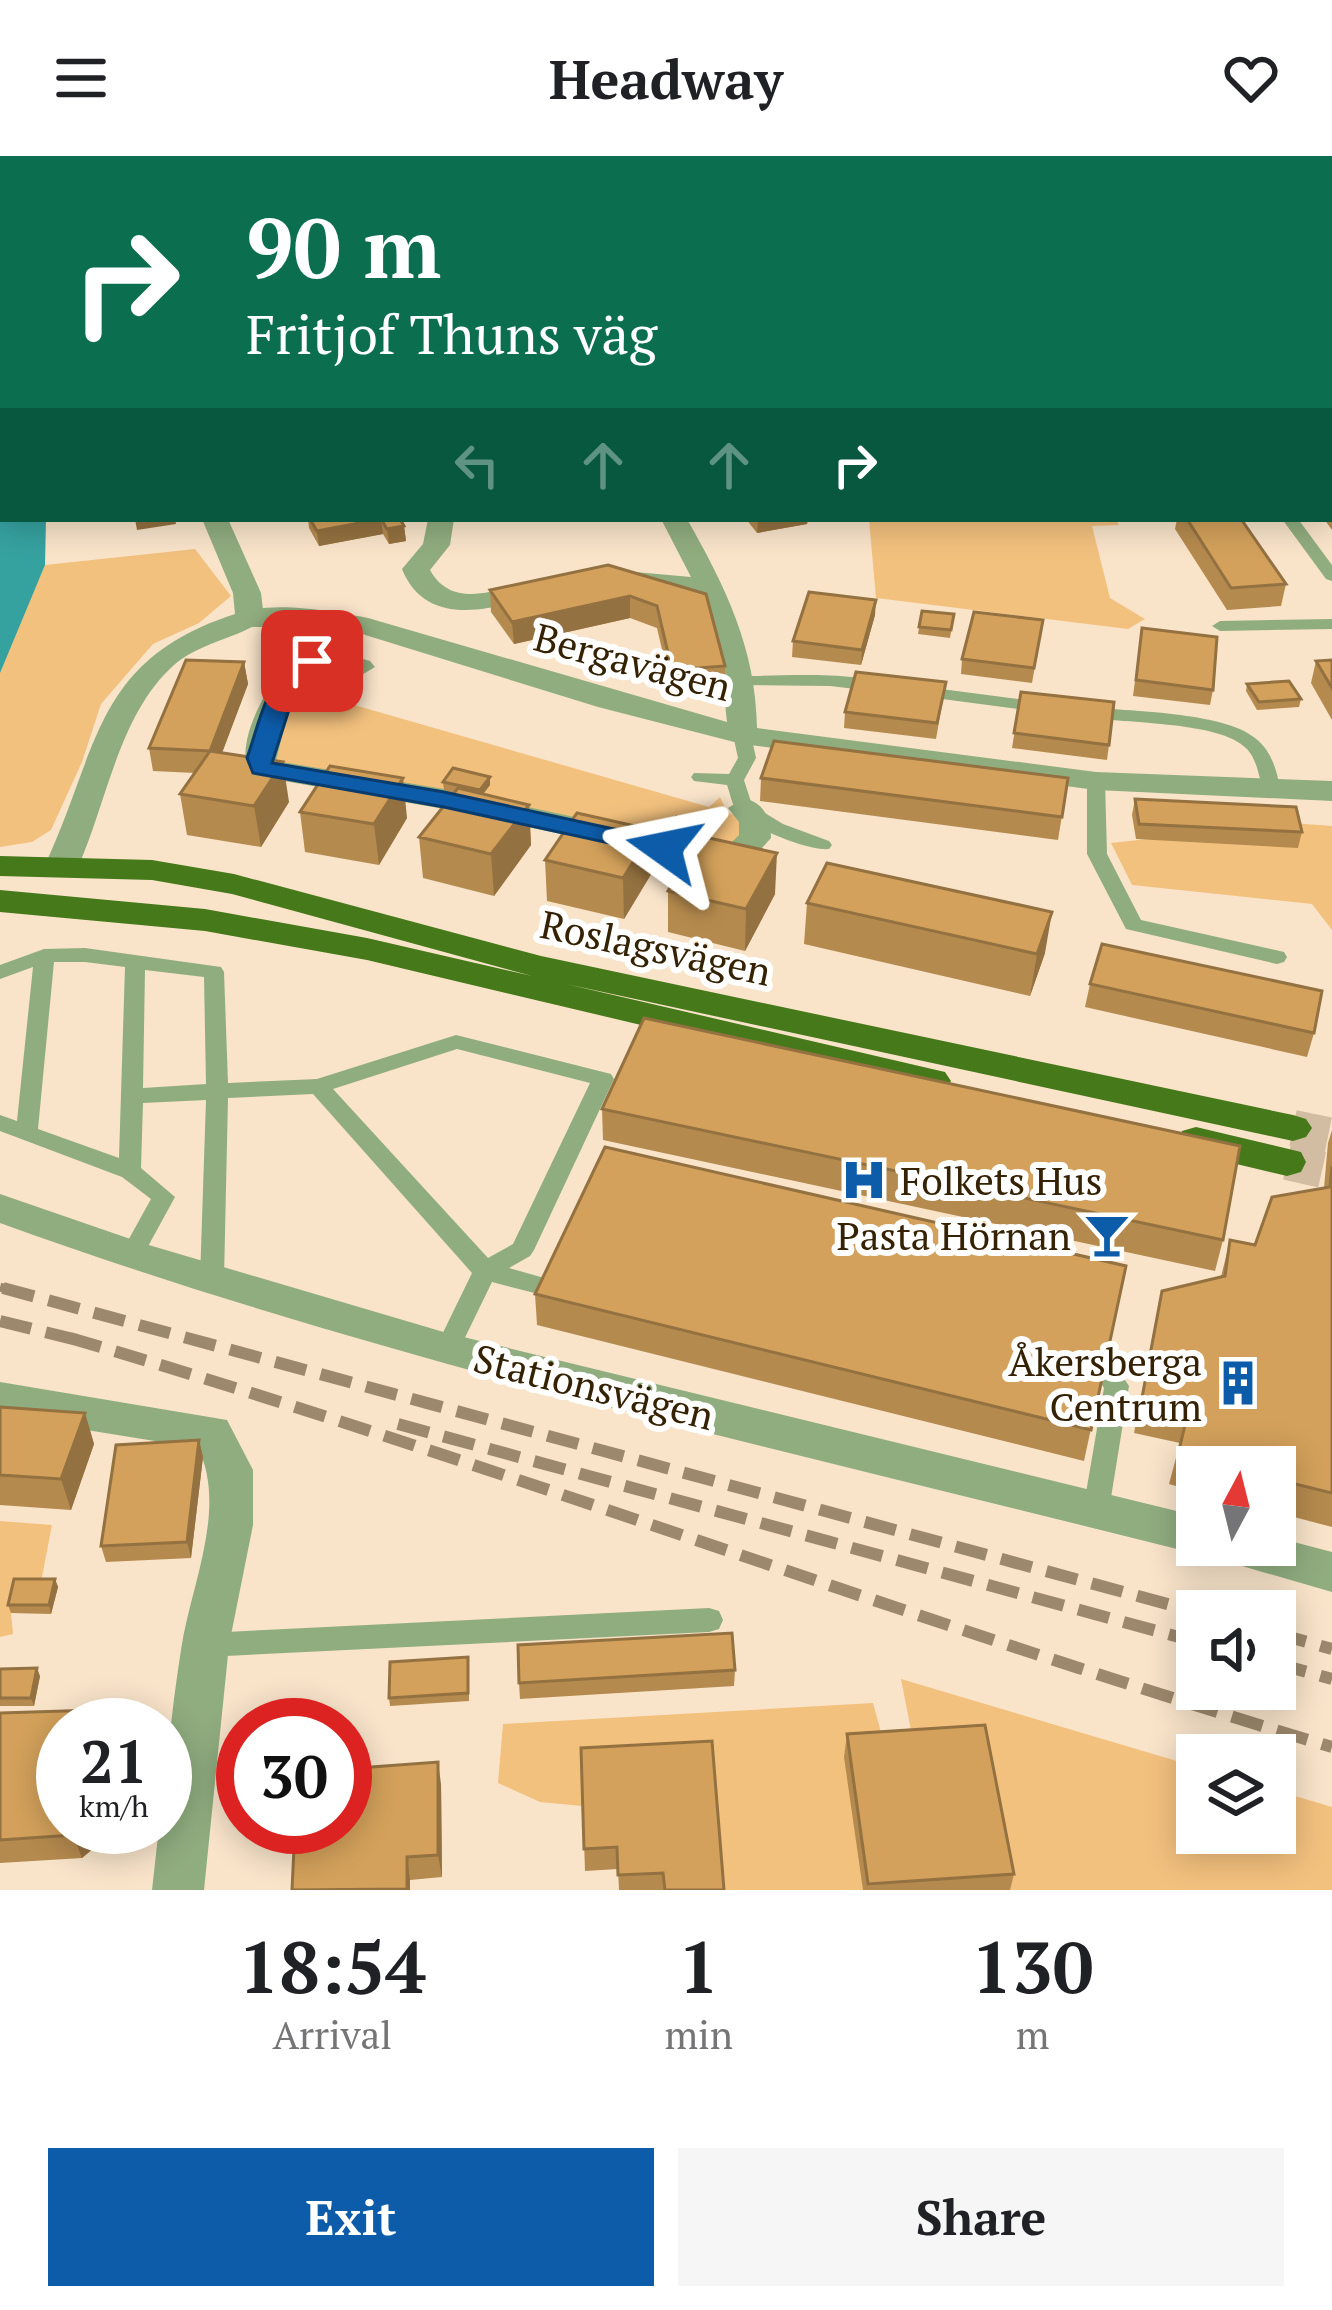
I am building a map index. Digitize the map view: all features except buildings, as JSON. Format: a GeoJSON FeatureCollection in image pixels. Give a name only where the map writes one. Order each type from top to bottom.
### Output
{"type":"FeatureCollection","features":[{"type":"Feature","properties":{"kind":"main road","name":"Roslagsvägen"},"geometry":{"type":"LineString","coordinates":[[0,866],[152,871],[233,884],[541,967],[1290,1145],[367,950],[206,920],[0,901]]}},
{"type":"Feature","properties":{"kind":"main road"},"geometry":{"type":"LineString","coordinates":[[0,882],[32,882],[62,867]]}},
{"type":"Feature","properties":{"kind":"street"},"geometry":{"type":"LineString","coordinates":[[216,522],[247,593],[250,617]]}},
{"type":"Feature","properties":{"kind":"street"},"geometry":{"type":"LineString","coordinates":[[440,522],[436,545],[416,569],[418,578],[445,601],[465,605],[558,581]]}},
{"type":"Feature","properties":{"kind":"street"},"geometry":{"type":"LineString","coordinates":[[676,522],[712,587],[744,681],[742,735]]}},
{"type":"Feature","properties":{"kind":"street"},"geometry":{"type":"LineString","coordinates":[[589,576],[712,587]]}},
{"type":"Feature","properties":{"kind":"street","name":"Bergavägen"},"geometry":{"type":"LineString","coordinates":[[62,867],[122,709],[140,679],[180,642],[250,617],[305,617],[368,628],[609,701],[742,735],[1096,781],[1332,790]]}},
{"type":"Feature","properties":{"kind":"street"},"geometry":{"type":"LineString","coordinates":[[360,667],[338,661],[298,666],[278,701],[259,758],[261,768],[444,800],[701,854],[740,851],[755,838],[755,821],[740,794]]}},
{"type":"Feature","properties":{"kind":"street","name":"Stationsvägen"},"geometry":{"type":"LineString","coordinates":[[0,1208],[132,1255],[447,1349],[1176,1530]]}},
{"type":"Feature","properties":{"kind":"street"},"geometry":{"type":"LineString","coordinates":[[0,1399],[212,1433],[231,1470],[230,1526],[205,1645],[178,1890]]}},
{"type":"Feature","properties":{"kind":"street"},"geometry":{"type":"LineString","coordinates":[[1296,1562],[1332,1572]]}},
{"type":"Feature","properties":{"kind":"lane"},"geometry":{"type":"LineString","coordinates":[[1292,522],[1332,576]]}},
{"type":"Feature","properties":{"kind":"lane"},"geometry":{"type":"LineString","coordinates":[[1220,626],[1332,624]]}},
{"type":"Feature","properties":{"kind":"lane"},"geometry":{"type":"LineString","coordinates":[[744,681],[830,681],[1223,729],[1246,739],[1267,764],[1271,789]]}},
{"type":"Feature","properties":{"kind":"lane"},"geometry":{"type":"LineString","coordinates":[[740,794],[746,758],[742,735]]}},
{"type":"Feature","properties":{"kind":"lane"},"geometry":{"type":"LineString","coordinates":[[700,777],[740,794],[776,828],[822,845]]}},
{"type":"Feature","properties":{"kind":"lane"},"geometry":{"type":"LineString","coordinates":[[1096,781],[1097,854],[1133,925],[1277,957]]}},
{"type":"Feature","properties":{"kind":"lane"},"geometry":{"type":"LineString","coordinates":[[27,1132],[44,956]]}},
{"type":"Feature","properties":{"kind":"lane"},"geometry":{"type":"LineString","coordinates":[[0,972],[44,956],[214,972],[217,1090],[212,1279]]}},
{"type":"Feature","properties":{"kind":"lane"},"geometry":{"type":"LineString","coordinates":[[130,1171],[135,961]]}},
{"type":"Feature","properties":{"kind":"lane"},"geometry":{"type":"LineString","coordinates":[[132,1096],[318,1086],[456,1042],[603,1079],[522,1250],[485,1270],[447,1349]]}},
{"type":"Feature","properties":{"kind":"lane"},"geometry":{"type":"LineString","coordinates":[[318,1086],[485,1270],[554,1289]]}},
{"type":"Feature","properties":{"kind":"lane"},"geometry":{"type":"LineString","coordinates":[[0,1123],[130,1171],[164,1197],[132,1255]]}},
{"type":"Feature","properties":{"kind":"lane"},"geometry":{"type":"LineString","coordinates":[[1096,1510],[1117,1386],[1104,1369]]}},
{"type":"Feature","properties":{"kind":"lane"},"geometry":{"type":"LineString","coordinates":[[205,1645],[709,1620]]}},
{"type":"Feature","properties":{"kind":"shaded area"},"geometry":{"type":"Polygon","coordinates":[[[869,522],[1118,522],[1092,526],[1110,598],[1145,619],[1128,629],[876,598],[869,522]]]}},
{"type":"Feature","properties":{"kind":"shaded area"},"geometry":{"type":"Polygon","coordinates":[[[195,549],[231,596],[199,623],[153,644],[101,704],[82,762],[51,830],[32,842],[0,847],[0,667],[45,565],[195,549]]]}},
{"type":"Feature","properties":{"kind":"shaded area"},"geometry":{"type":"Polygon","coordinates":[[[295,688],[709,807],[720,797],[727,812],[745,820],[739,840],[724,848],[275,765],[270,750],[295,688]]]}},
{"type":"Feature","properties":{"kind":"shaded area"},"geometry":{"type":"Polygon","coordinates":[[[1292,823],[1332,826],[1332,930],[1312,904],[1132,885],[1111,843],[1292,823]]]}},
{"type":"Feature","properties":{"kind":"shaded area"},"geometry":{"type":"Polygon","coordinates":[[[0,1521],[52,1525],[40,1587],[11,1613],[13,1634],[0,1637],[0,1521]]]}},
{"type":"Feature","properties":{"kind":"shaded area"},"geometry":{"type":"Polygon","coordinates":[[[901,1679],[1176,1761],[1176,1854],[1296,1854],[1296,1796],[1332,1807],[1332,1890],[1008,1890],[915,1751],[901,1679]]]}},
{"type":"Feature","properties":{"kind":"shaded area"},"geometry":{"type":"Polygon","coordinates":[[[873,1703],[887,1754],[863,1890],[721,1890],[583,1771],[582,1806],[540,1802],[498,1783],[503,1724],[873,1703]]]}},
{"type":"Feature","properties":{"kind":"water"},"geometry":{"type":"Polygon","coordinates":[[[0,522],[46,522],[45,565],[0,673],[0,522]]]}},
{"type":"Feature","properties":{"kind":"tunnel"},"geometry":{"type":"LineString","coordinates":[[1293,1128],[1332,1136]]}},
{"type":"Feature","properties":{"kind":"tunnel"},"geometry":{"type":"LineString","coordinates":[[1287,1162],[1332,1172]]}},
{"type":"Feature","properties":{"kind":"railway"},"geometry":{"type":"LineString","coordinates":[[0,1287],[13,1291]]}},
{"type":"Feature","properties":{"kind":"railway"},"geometry":{"type":"LineString","coordinates":[[3,1288],[13,1291]]}},
{"type":"Feature","properties":{"kind":"railway"},"geometry":{"type":"LineString","coordinates":[[13,1291],[1176,1606]]}},
{"type":"Feature","properties":{"kind":"railway"},"geometry":{"type":"LineString","coordinates":[[0,1321],[75,1340]]}},
{"type":"Feature","properties":{"kind":"railway"},"geometry":{"type":"LineString","coordinates":[[70,1338],[75,1340]]}},
{"type":"Feature","properties":{"kind":"railway"},"geometry":{"type":"LineString","coordinates":[[75,1340],[85,1342]]}},
{"type":"Feature","properties":{"kind":"railway"},"geometry":{"type":"LineString","coordinates":[[75,1340],[387,1436],[1016,1647],[1332,1747]]}},
{"type":"Feature","properties":{"kind":"railway"},"geometry":{"type":"LineString","coordinates":[[398,1424],[1176,1636]]}},
{"type":"Feature","properties":{"kind":"railway"},"geometry":{"type":"LineString","coordinates":[[1296,1639],[1332,1649]]}},
{"type":"Feature","properties":{"kind":"railway"},"geometry":{"type":"LineString","coordinates":[[1296,1669],[1332,1679]]}},
{"type":"Feature","properties":{"kind":"place","name":"Folkets Hus"},"geometry":{"type":"Point","coordinates":[864,1180]}},
{"type":"Feature","properties":{"kind":"place","name":"Pasta Hörnan"},"geometry":{"type":"Point","coordinates":[1107,1235]}},
{"type":"Feature","properties":{"kind":"place","name":"Åkersberga Centrum"},"geometry":{"type":"Point","coordinates":[1238,1383]}},
{"type":"Feature","properties":{"kind":"route"},"geometry":{"type":"LineString","coordinates":[[312,661],[289,676],[259,758],[261,768],[444,800],[664,848]]}}]}
